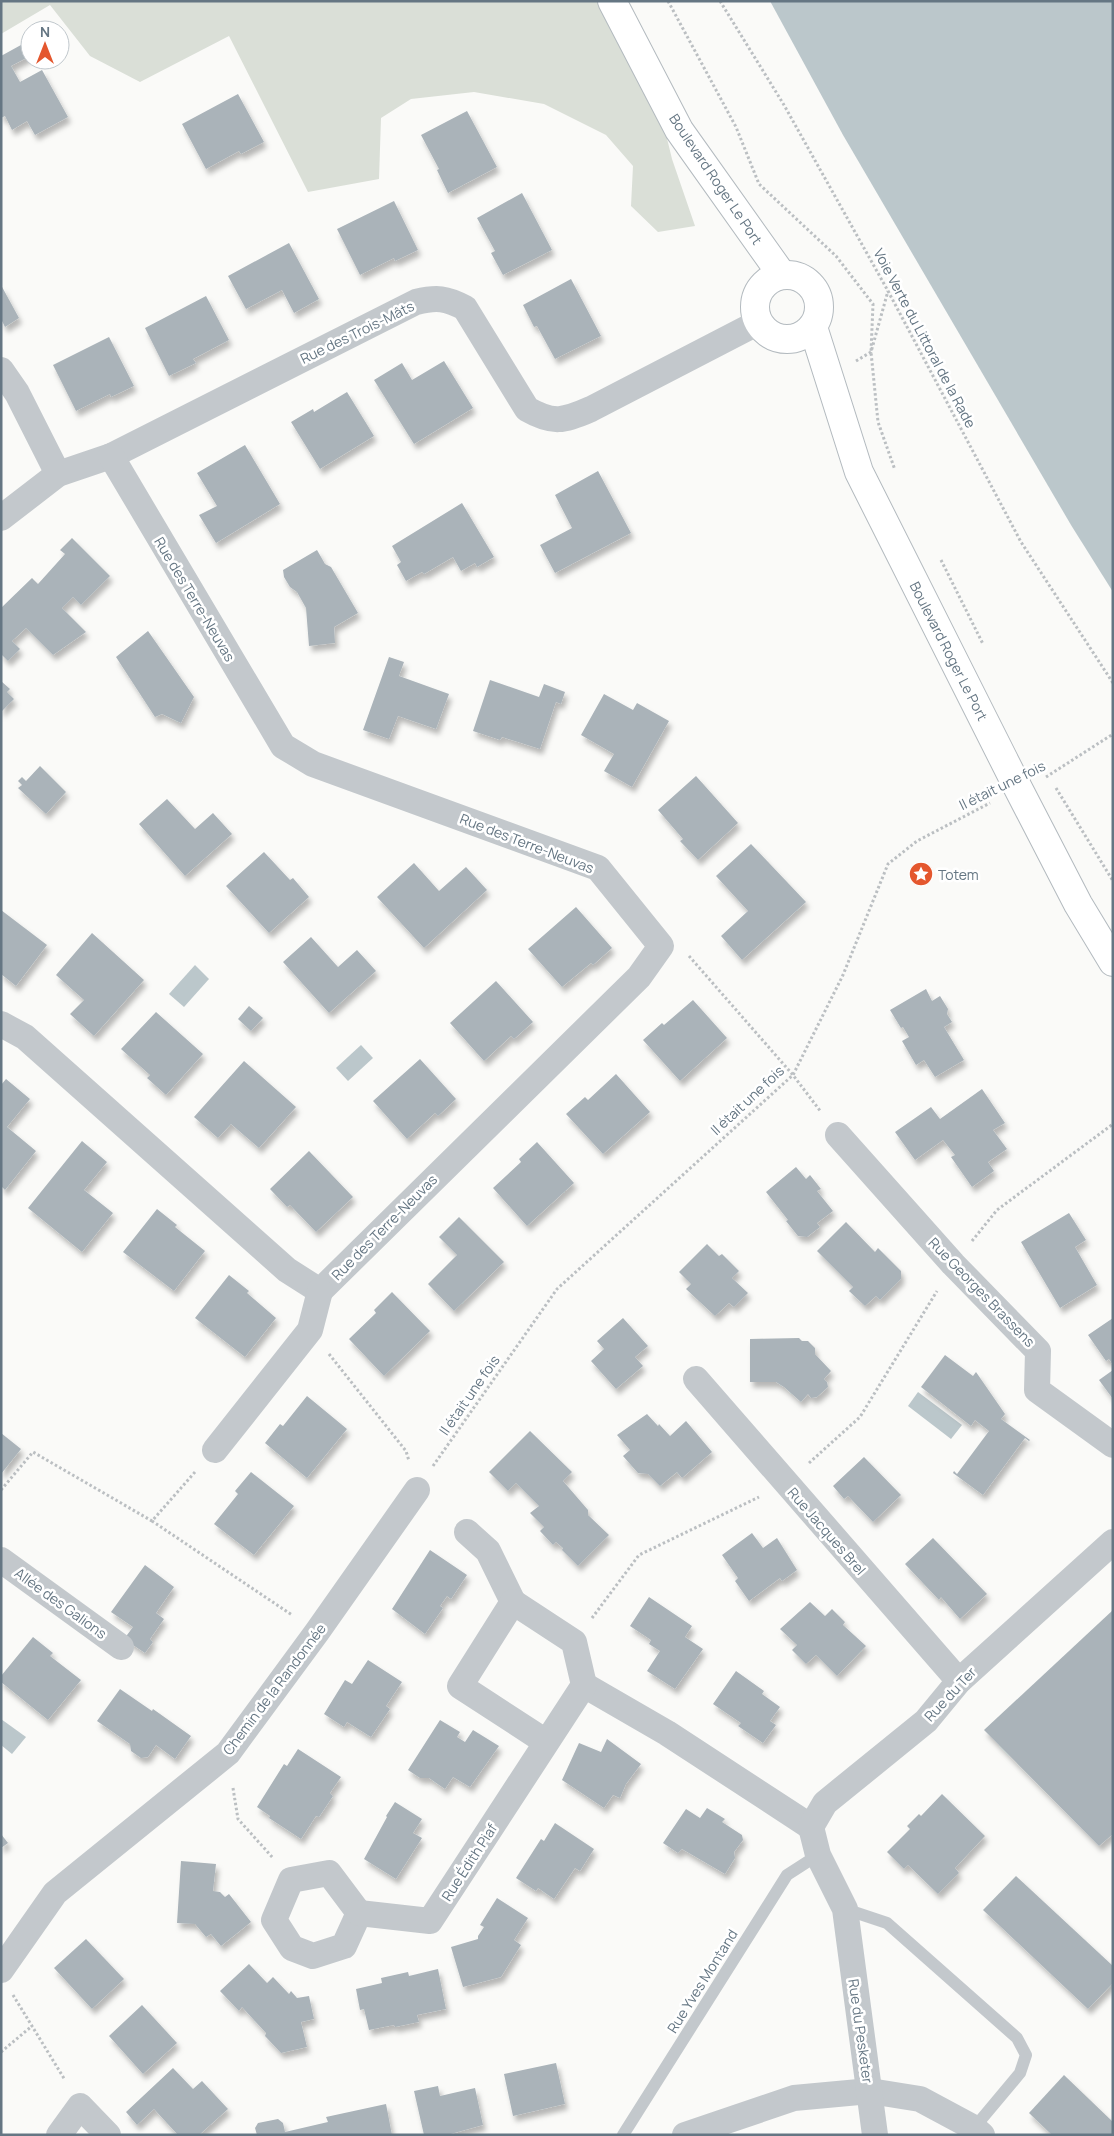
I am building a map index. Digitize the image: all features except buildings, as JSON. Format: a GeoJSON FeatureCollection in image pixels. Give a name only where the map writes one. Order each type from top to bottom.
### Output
{"type":"FeatureCollection","features":[{"type":"Feature","properties":{"kind":"street","name":"Boulevard Roger Le Port"},"geometry":{"type":"LineString","coordinates":[[612,1],[679,130],[782,275]]}},
{"type":"Feature","properties":{"kind":"street"},"geometry":{"type":"LineString","coordinates":[[782,275],[793,275],[804,279],[815,291],[820,306],[818,318],[813,327],[805,334],[795,338],[784,339],[774,336],[765,330],[759,322],[756,313],[758,293],[768,281],[782,275]]}},
{"type":"Feature","properties":{"kind":"street","name":"Rue des Trois-Mâts"},"geometry":{"type":"LineString","coordinates":[[1,518],[58,474],[111,456],[416,302],[435,298],[451,301],[465,308],[527,409],[553,420],[570,418],[591,409],[759,322]]}},
{"type":"Feature","properties":{"kind":"street","name":"Boulevard Roger Le Port"},"geometry":{"type":"LineString","coordinates":[[813,327],[859,472],[1078,904],[1113,962]]}},
{"type":"Feature","properties":{"kind":"street"},"geometry":{"type":"LineString","coordinates":[[1,370],[17,392],[58,474]]}},
{"type":"Feature","properties":{"kind":"street","name":"Rue des Terre-Neuvas"},"geometry":{"type":"LineString","coordinates":[[111,456],[283,746],[314,764],[598,868],[661,946],[639,978],[320,1291],[310,1330],[214,1450]]}},
{"type":"Feature","properties":{"kind":"street","name":"Rue des Terre-Neuvas"},"geometry":{"type":"LineString","coordinates":[[1,1024],[25,1037],[287,1270],[320,1291]]}},
{"type":"Feature","properties":{"kind":"street","name":"Rue Georges Brassens"},"geometry":{"type":"LineString","coordinates":[[838,1135],[953,1264],[1038,1351],[1037,1390],[1113,1444]]}},
{"type":"Feature","properties":{"kind":"street","name":"Rue Jacques Brel"},"geometry":{"type":"LineString","coordinates":[[696,1379],[785,1484],[959,1681]]}},
{"type":"Feature","properties":{"kind":"street","name":"Chemin de la Randonnée"},"geometry":{"type":"LineString","coordinates":[[6,1981],[54,1893],[228,1753],[317,1632],[416,1490]]}},
{"type":"Feature","properties":{"kind":"street"},"geometry":{"type":"LineString","coordinates":[[467,1532],[488,1552],[512,1602],[574,1642],[584,1685],[666,1733],[811,1827],[818,1855]]}},
{"type":"Feature","properties":{"kind":"street","name":"Rue du Ter"},"geometry":{"type":"LineString","coordinates":[[811,1827],[825,1803],[926,1721],[959,1681],[1113,1542]]}},
{"type":"Feature","properties":{"kind":"street","name":"Allée des Galions"},"geometry":{"type":"LineString","coordinates":[[1,1560],[121,1647]]}},
{"type":"Feature","properties":{"kind":"street"},"geometry":{"type":"LineString","coordinates":[[512,1602],[460,1686],[546,1742]]}},
{"type":"Feature","properties":{"kind":"street","name":"Rue Édith Piaf"},"geometry":{"type":"LineString","coordinates":[[359,1913],[430,1921],[584,1685]]}},
{"type":"Feature","properties":{"kind":"street","name":"Rue du Pesketer"},"geometry":{"type":"LineString","coordinates":[[818,1855],[845,1909],[870,2091],[920,2099],[978,2131]]}},
{"type":"Feature","properties":{"kind":"street"},"geometry":{"type":"LineString","coordinates":[[330,1873],[359,1913],[344,1946],[313,1956],[292,1948],[274,1920],[291,1880],[330,1873]]}},
{"type":"Feature","properties":{"kind":"street"},"geometry":{"type":"LineString","coordinates":[[685,2135],[794,2098],[870,2091],[875,2135]]}},
{"type":"Feature","properties":{"kind":"street"},"geometry":{"type":"LineString","coordinates":[[58,2135],[80,2106],[108,2135]]}},
{"type":"Feature","properties":{"kind":"lane","name":"Rue Yves Montand"},"geometry":{"type":"LineString","coordinates":[[623,2135],[787,1875],[818,1855]]}},
{"type":"Feature","properties":{"kind":"lane"},"geometry":{"type":"LineString","coordinates":[[845,1909],[887,1922],[1017,2038],[1026,2055],[1020,2073],[978,2131]]}},
{"type":"Feature","properties":{"kind":"path"},"geometry":{"type":"LineString","coordinates":[[668,1],[736,127],[759,184],[836,256],[873,304],[871,352],[878,422],[896,471]]}},
{"type":"Feature","properties":{"kind":"path","name":"Voie Verte du Littoral de la Rade"},"geometry":{"type":"LineString","coordinates":[[720,1],[784,105],[888,291],[1021,542],[1113,683]]}},
{"type":"Feature","properties":{"kind":"path"},"geometry":{"type":"LineString","coordinates":[[829,375],[871,352],[888,291]]}},
{"type":"Feature","properties":{"kind":"path"},"geometry":{"type":"LineString","coordinates":[[938,555],[986,651]]}},
{"type":"Feature","properties":{"kind":"path","name":"Il était une fois"},"geometry":{"type":"LineString","coordinates":[[416,1490],[557,1289],[793,1075],[842,975],[888,864],[917,841],[1018,788],[1048,776],[1113,734]]}},
{"type":"Feature","properties":{"kind":"path"},"geometry":{"type":"LineString","coordinates":[[1044,767],[1048,776]]}},
{"type":"Feature","properties":{"kind":"path"},"geometry":{"type":"LineString","coordinates":[[1053,784],[1113,881]]}},
{"type":"Feature","properties":{"kind":"path"},"geometry":{"type":"LineString","coordinates":[[661,946],[686,953],[793,1075],[838,1135]]}},
{"type":"Feature","properties":{"kind":"path"},"geometry":{"type":"LineString","coordinates":[[574,1642],[639,1555],[785,1484],[860,1418],[953,1264],[996,1210],[1113,1124]]}},
{"type":"Feature","properties":{"kind":"path"},"geometry":{"type":"LineString","coordinates":[[310,1330],[406,1450]]}},
{"type":"Feature","properties":{"kind":"path"},"geometry":{"type":"LineString","coordinates":[[152,1521],[214,1450]]}},
{"type":"Feature","properties":{"kind":"path"},"geometry":{"type":"LineString","coordinates":[[1,1490],[33,1452],[152,1521],[317,1632]]}},
{"type":"Feature","properties":{"kind":"path"},"geometry":{"type":"LineString","coordinates":[[228,1753],[238,1819],[291,1880]]}},
{"type":"Feature","properties":{"kind":"path"},"geometry":{"type":"LineString","coordinates":[[6,1981],[80,2106]]}},
{"type":"Feature","properties":{"kind":"path"},"geometry":{"type":"LineString","coordinates":[[1,2052],[32,2026]]}},
{"type":"Feature","properties":{"kind":"shaded area"},"geometry":{"type":"Polygon","coordinates":[[[1,1],[599,1],[655,89],[672,159],[695,226],[658,232],[631,206],[633,166],[606,135],[544,104],[474,92],[411,99],[381,118],[379,179],[308,192],[229,36],[140,82],[90,56],[70,30],[70,20],[62,20],[50,5],[25,20],[20,20],[20,23],[1,34],[1,1]]]}},
{"type":"Feature","properties":{"kind":"shaded area"},"geometry":{"type":"Polygon","coordinates":[[[770,1],[1113,1],[1113,592],[1071,525],[843,135],[770,1]]]}},
{"type":"Feature","properties":{"kind":"shaded area"},"geometry":{"type":"Polygon","coordinates":[[[195,965],[209,979],[184,1007],[169,994],[195,965]]]}},
{"type":"Feature","properties":{"kind":"shaded area"},"geometry":{"type":"Polygon","coordinates":[[[361,1045],[373,1058],[348,1081],[336,1068],[361,1045]]]}},
{"type":"Feature","properties":{"kind":"shaded area"},"geometry":{"type":"Polygon","coordinates":[[[918,1392],[962,1425],[951,1439],[908,1406],[918,1392]]]}},
{"type":"Feature","properties":{"kind":"shaded area"},"geometry":{"type":"Polygon","coordinates":[[[1,1719],[26,1737],[12,1754],[1,1745],[1,1719]]]}},
{"type":"Feature","properties":{"kind":"place","name":"Totem"},"geometry":{"type":"Point","coordinates":[921,874]}}]}
